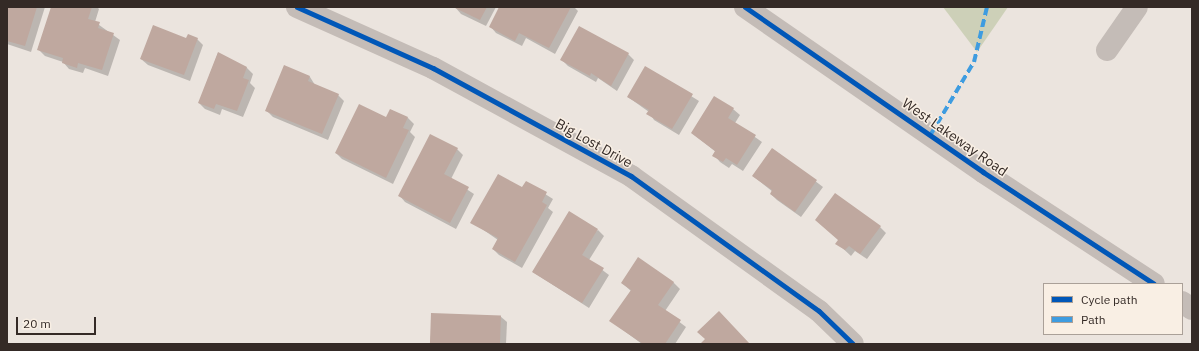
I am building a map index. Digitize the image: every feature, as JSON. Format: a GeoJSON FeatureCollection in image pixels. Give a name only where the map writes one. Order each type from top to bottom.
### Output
{"type":"FeatureCollection","features":[{"type":"Feature","properties":{"kind":"street","name":"Big Lost Drive"},"geometry":{"type":"LineString","coordinates":[[297,7],[433,68],[631,176],[819,311],[852,344]]}},
{"type":"Feature","properties":{"kind":"street","name":"West Lakeway Road"},"geometry":{"type":"LineString","coordinates":[[745,7],[983,172],[1152,283]]}},
{"type":"Feature","properties":{"kind":"street"},"geometry":{"type":"LineString","coordinates":[[1107,50],[1137,7]]}},
{"type":"Feature","properties":{"kind":"street"},"geometry":{"type":"LineString","coordinates":[[1183,303],[1192,309]]}},
{"type":"Feature","properties":{"kind":"green space"},"geometry":{"type":"Polygon","coordinates":[[[943,7],[1008,7],[977,52],[943,7]]]}},
{"type":"Feature","properties":{"kind":"building"},"geometry":{"type":"Polygon","coordinates":[[[7,7],[37,7],[25,46],[7,41],[7,7]]]}},
{"type":"Feature","properties":{"kind":"building"},"geometry":{"type":"Polygon","coordinates":[[[51,7],[92,7],[88,19],[100,22],[98,28],[114,33],[102,70],[78,63],[77,68],[62,63],[63,58],[37,50],[51,7]]]}},
{"type":"Feature","properties":{"kind":"building"},"geometry":{"type":"Polygon","coordinates":[[[453,7],[487,7],[480,20],[453,7]]]}},
{"type":"Feature","properties":{"kind":"building"},"geometry":{"type":"Polygon","coordinates":[[[499,7],[571,7],[549,48],[519,33],[515,41],[489,27],[499,7]]]}},
{"type":"Feature","properties":{"kind":"building"},"geometry":{"type":"Polygon","coordinates":[[[153,25],[186,38],[188,34],[198,38],[184,75],[140,59],[153,25]]]}},
{"type":"Feature","properties":{"kind":"building"},"geometry":{"type":"Polygon","coordinates":[[[579,26],[629,53],[611,86],[591,73],[590,76],[560,60],[579,26]]]}},
{"type":"Feature","properties":{"kind":"building"},"geometry":{"type":"Polygon","coordinates":[[[218,52],[247,67],[243,78],[249,80],[237,111],[216,104],[214,109],[198,103],[218,52]]]}},
{"type":"Feature","properties":{"kind":"building"},"geometry":{"type":"Polygon","coordinates":[[[284,65],[310,76],[308,81],[339,94],[322,134],[265,111],[284,65]]]}},
{"type":"Feature","properties":{"kind":"building"},"geometry":{"type":"Polygon","coordinates":[[[645,66],[693,94],[672,129],[646,114],[649,110],[627,97],[645,66]]]}},
{"type":"Feature","properties":{"kind":"building"},"geometry":{"type":"Polygon","coordinates":[[[714,96],[734,108],[728,118],[756,135],[737,165],[726,158],[723,162],[712,156],[715,151],[691,133],[714,96]]]}},
{"type":"Feature","properties":{"kind":"building"},"geometry":{"type":"Polygon","coordinates":[[[359,104],[386,117],[390,109],[408,117],[403,128],[409,130],[386,178],[335,153],[359,104]]]}},
{"type":"Feature","properties":{"kind":"building"},"geometry":{"type":"Polygon","coordinates":[[[430,134],[458,148],[444,174],[469,187],[450,223],[398,196],[430,134]]]}},
{"type":"Feature","properties":{"kind":"building"},"geometry":{"type":"Polygon","coordinates":[[[772,148],[817,180],[795,212],[770,194],[772,190],[752,176],[772,148]]]}},
{"type":"Feature","properties":{"kind":"building"},"geometry":{"type":"Polygon","coordinates":[[[498,174],[522,187],[526,181],[547,192],[542,202],[547,205],[515,262],[492,249],[498,238],[470,223],[498,174]]]}},
{"type":"Feature","properties":{"kind":"building"},"geometry":{"type":"Polygon","coordinates":[[[835,193],[881,226],[860,254],[849,246],[845,250],[835,244],[838,240],[815,220],[835,193]]]}},
{"type":"Feature","properties":{"kind":"building"},"geometry":{"type":"Polygon","coordinates":[[[569,211],[598,229],[582,255],[604,268],[582,303],[532,272],[569,211]]]}},
{"type":"Feature","properties":{"kind":"building"},"geometry":{"type":"Polygon","coordinates":[[[638,257],[674,282],[658,305],[681,320],[665,344],[643,344],[609,321],[631,290],[621,283],[638,257]]]}},
{"type":"Feature","properties":{"kind":"building"},"geometry":{"type":"Polygon","coordinates":[[[719,311],[750,344],[700,344],[705,339],[697,332],[719,311]]]}},
{"type":"Feature","properties":{"kind":"building"},"geometry":{"type":"Polygon","coordinates":[[[431,313],[501,315],[500,344],[430,344],[431,313]]]}},
{"type":"Feature","properties":{"kind":"marked path"},"geometry":{"type":"LineString","coordinates":[[931,134],[974,62],[987,7]]}},
{"type":"Feature","properties":{"kind":"cycle path"},"geometry":{"type":"LineString","coordinates":[[297,7],[433,68],[631,176],[819,311],[853,344]]}},
{"type":"Feature","properties":{"kind":"cycle path"},"geometry":{"type":"LineString","coordinates":[[745,7],[983,172],[1152,283]]}}]}
